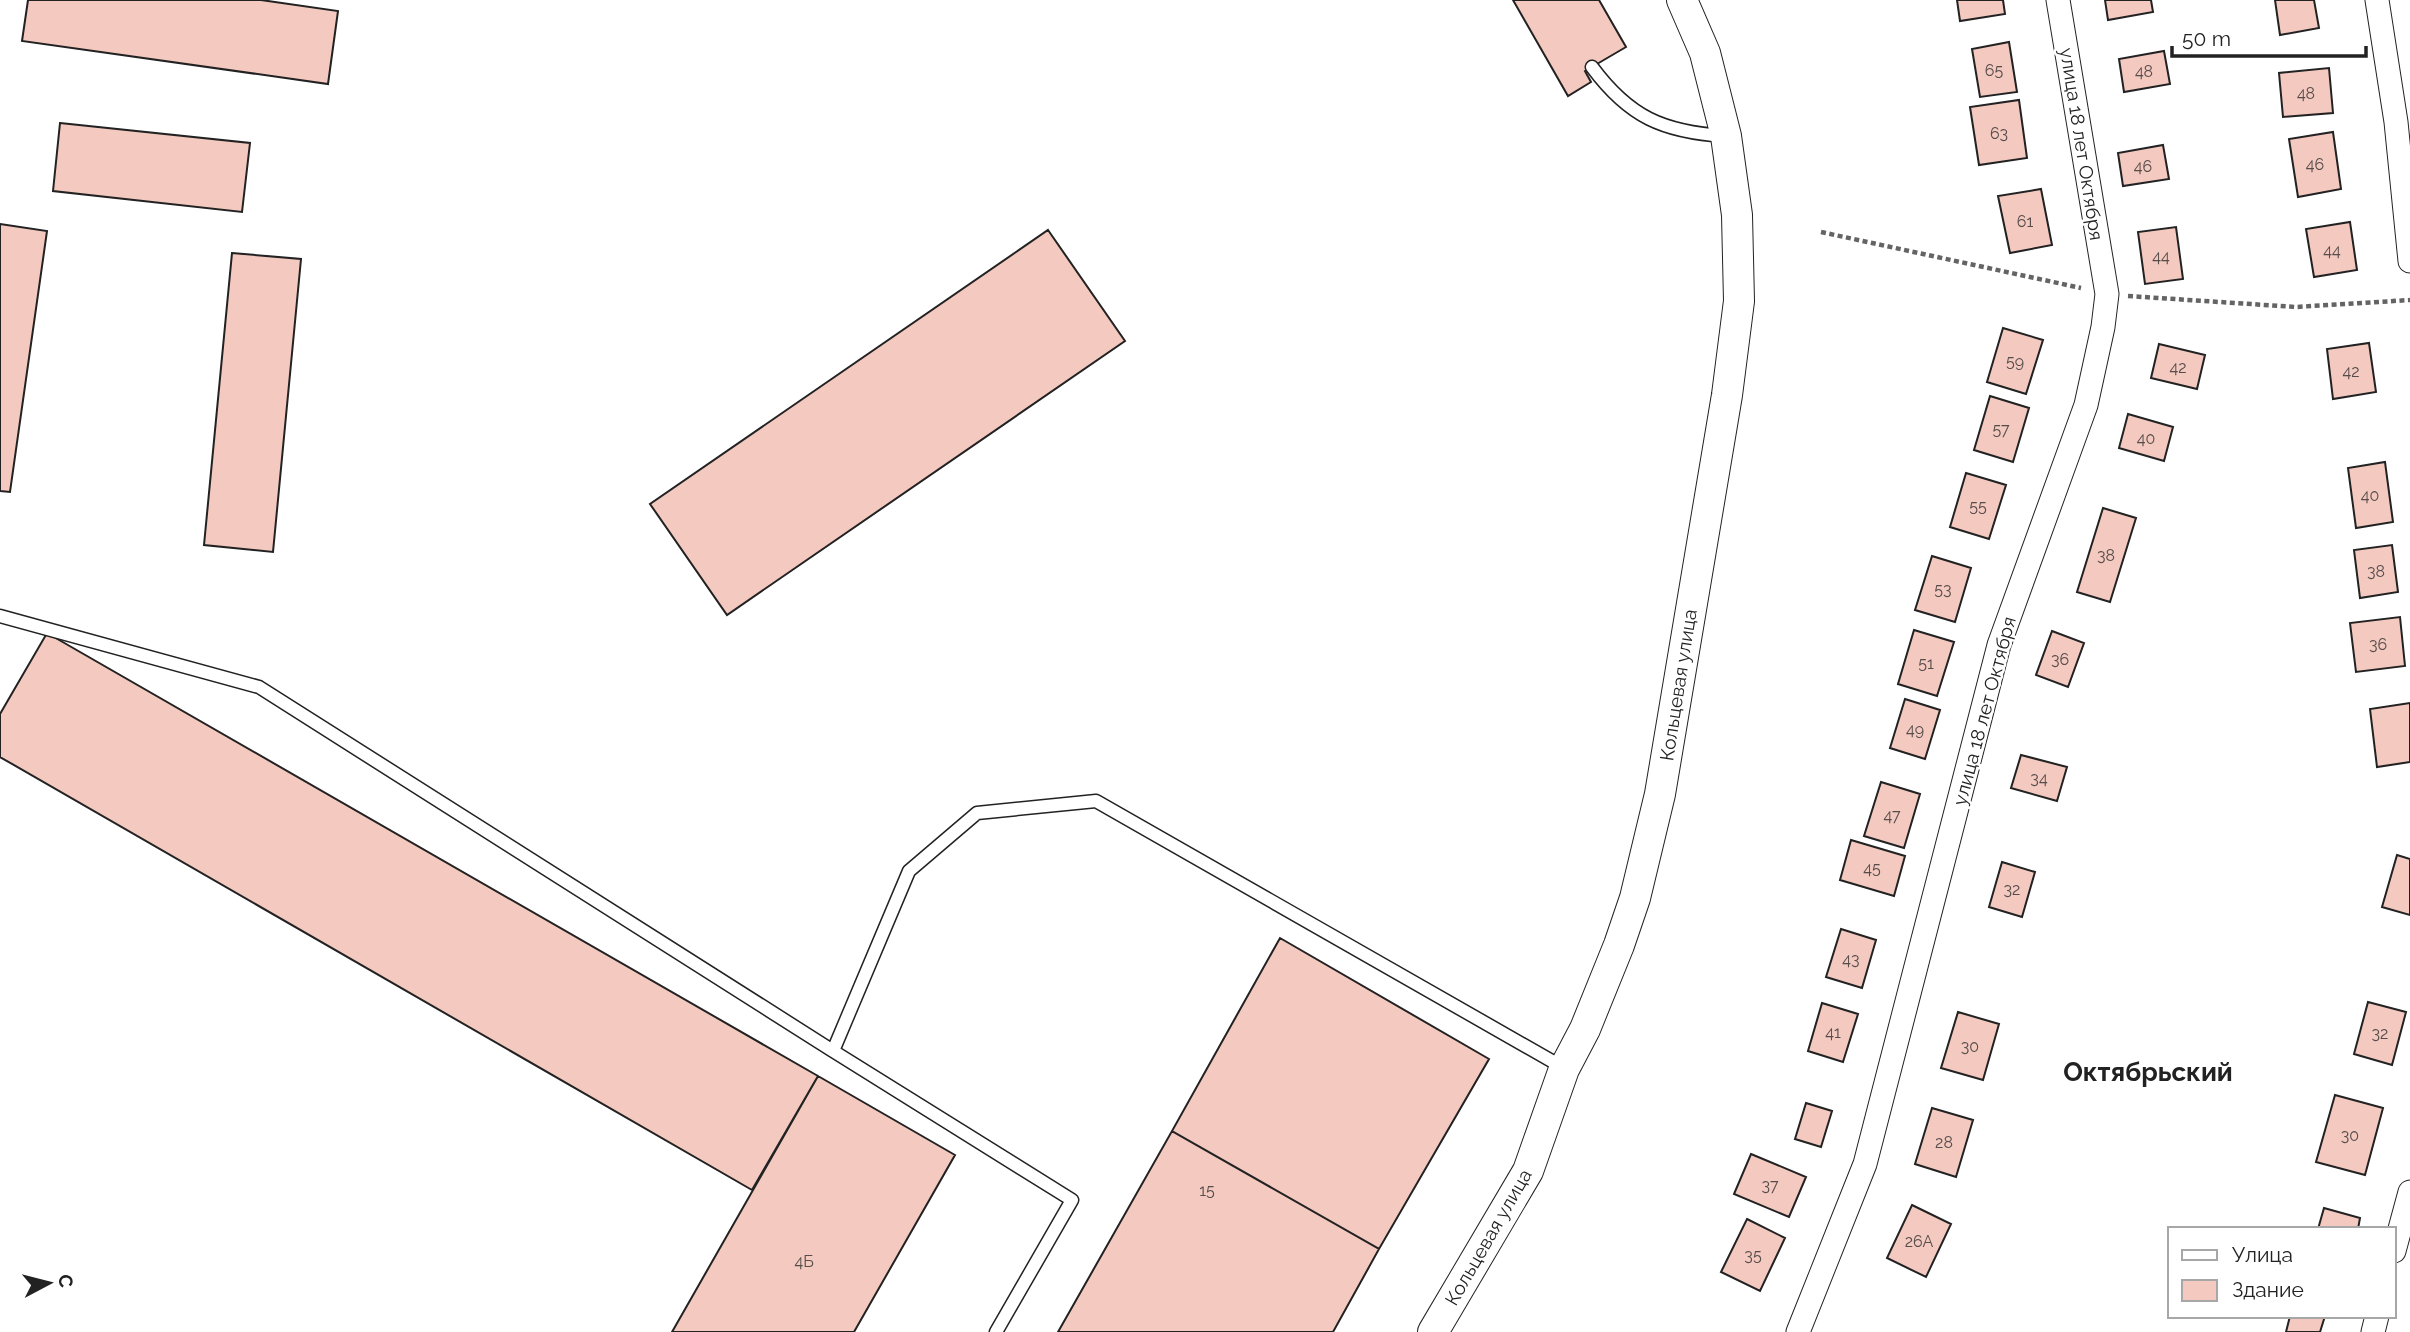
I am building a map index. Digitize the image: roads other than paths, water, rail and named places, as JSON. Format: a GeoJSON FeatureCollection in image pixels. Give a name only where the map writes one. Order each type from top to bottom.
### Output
{"type":"FeatureCollection","features":[{"type":"Feature","properties":{"kind":"street","name":"Кольцевая улица"},"geometry":{"type":"LineString","coordinates":[[1433,1332],[1528,1171],[1564,1069],[1585,1030],[1635,898],[1650,846],[1727,395],[1739,302],[1737,215],[1726,136],[1705,53],[1682,0]]}},
{"type":"Feature","properties":{"kind":"street","name":"улица 18 лет Октября"},"geometry":{"type":"LineString","coordinates":[[1800,1331],[1865,1164],[1999,645],[2086,405],[2104,327],[2107,294],[2058,0]]}},
{"type":"Feature","properties":{"kind":"street"},"geometry":{"type":"LineString","coordinates":[[2377,0],[2396,122],[2410,261]]}},
{"type":"Feature","properties":{"kind":"street"},"geometry":{"type":"LineString","coordinates":[[2396,1244],[2410,1192]]}},
{"type":"Feature","properties":{"kind":"lane"},"geometry":{"type":"LineString","coordinates":[[1592,67],[1607,87],[1645,119],[1697,134],[1726,136]]}},
{"type":"Feature","properties":{"kind":"lane"},"geometry":{"type":"LineString","coordinates":[[0,616],[259,687],[1072,1200],[996,1332]]}},
{"type":"Feature","properties":{"kind":"lane"},"geometry":{"type":"LineString","coordinates":[[833,1051],[909,871],[977,813],[1096,801],[1564,1069]]}},
{"type":"Feature","properties":{"kind":"district","name":"Октябрьский"},"geometry":{"type":"Point","coordinates":[2148,1072]}}]}
